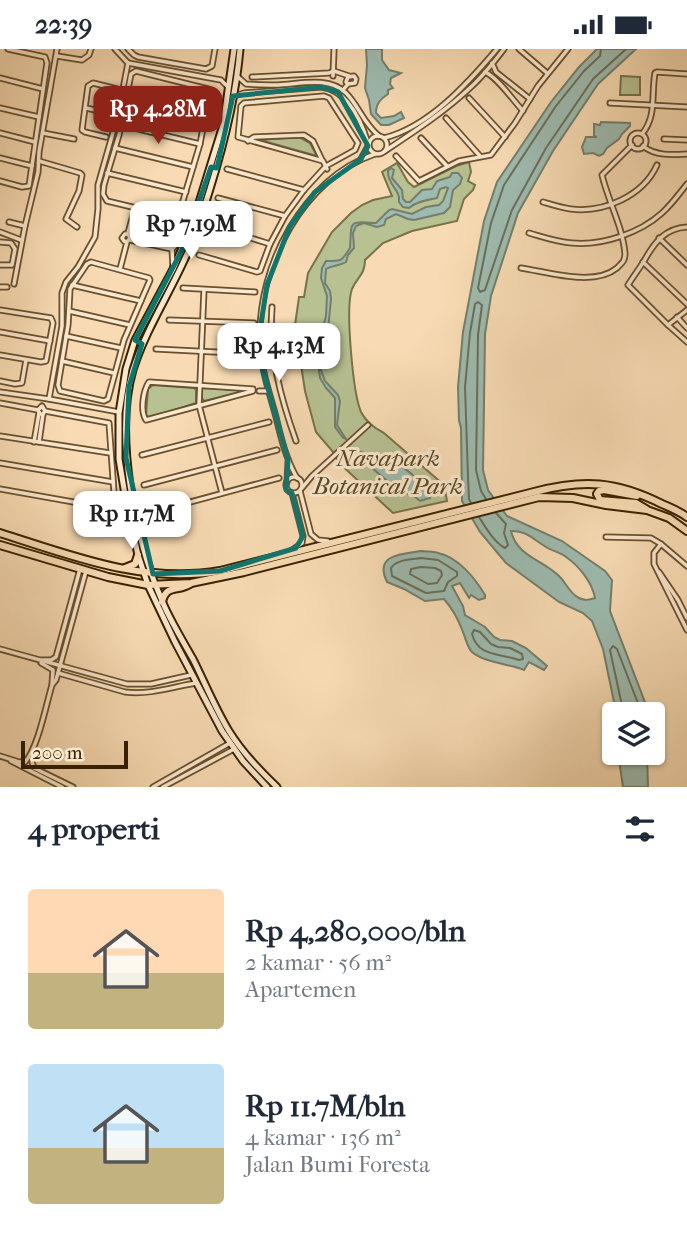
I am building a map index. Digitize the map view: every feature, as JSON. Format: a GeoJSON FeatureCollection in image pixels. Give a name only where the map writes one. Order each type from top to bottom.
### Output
{"type":"FeatureCollection","features":[{"type":"Feature","properties":{"kind":"main road"},"geometry":{"type":"LineString","coordinates":[[234,49],[233,96],[228,125],[214,167],[189,233],[135,341],[126,369],[119,412],[120,459],[138,555],[148,585],[213,716],[251,771],[267,787]]}},
{"type":"Feature","properties":{"kind":"main road"},"geometry":{"type":"LineString","coordinates":[[240,49],[199,226],[142,344],[129,387],[125,429],[126,458],[139,530],[162,602],[229,731],[277,787]]}},
{"type":"Feature","properties":{"kind":"main road"},"geometry":{"type":"LineString","coordinates":[[135,341],[142,344]]}},
{"type":"Feature","properties":{"kind":"main road"},"geometry":{"type":"LineString","coordinates":[[0,545],[83,570],[157,586],[191,583],[244,572],[564,485],[592,484],[632,491],[687,517]]}},
{"type":"Feature","properties":{"kind":"main road"},"geometry":{"type":"LineString","coordinates":[[647,510],[636,503],[601,500],[597,493],[602,489],[620,492],[666,506]]}},
{"type":"Feature","properties":{"kind":"main road"},"geometry":{"type":"LineString","coordinates":[[519,498],[555,496],[647,510],[669,518],[687,530]]}},
{"type":"Feature","properties":{"kind":"main road"},"geometry":{"type":"LineString","coordinates":[[0,533],[119,569],[180,575],[215,572],[344,539],[393,531]]}},
{"type":"Feature","properties":{"kind":"main road"},"geometry":{"type":"LineString","coordinates":[[119,569],[135,564],[138,555]]}},
{"type":"Feature","properties":{"kind":"main road"},"geometry":{"type":"LineString","coordinates":[[162,602],[168,590],[191,583]]}},
{"type":"Feature","properties":{"kind":"street"},"geometry":{"type":"LineString","coordinates":[[0,181],[26,187],[29,183],[47,63],[45,57],[8,49]]}},
{"type":"Feature","properties":{"kind":"street"},"geometry":{"type":"LineString","coordinates":[[14,284],[24,226],[38,172],[57,49]]}},
{"type":"Feature","properties":{"kind":"street"},"geometry":{"type":"LineString","coordinates":[[57,56],[82,60],[89,55],[91,49]]}},
{"type":"Feature","properties":{"kind":"street"},"geometry":{"type":"LineString","coordinates":[[116,49],[128,62],[221,80],[229,89]]}},
{"type":"Feature","properties":{"kind":"street"},"geometry":{"type":"LineString","coordinates":[[128,49],[138,57],[206,69],[212,66],[215,49]]}},
{"type":"Feature","properties":{"kind":"street"},"geometry":{"type":"LineString","coordinates":[[332,73],[334,49]]}},
{"type":"Feature","properties":{"kind":"street"},"geometry":{"type":"LineString","coordinates":[[361,159],[371,138],[398,133],[416,124],[459,94],[496,49]]}},
{"type":"Feature","properties":{"kind":"street"},"geometry":{"type":"LineString","coordinates":[[344,539],[318,540],[311,534],[301,482],[288,460],[262,367],[260,330],[267,285],[276,256],[300,210],[331,178],[361,159],[382,154],[419,129],[485,72],[504,49]]}},
{"type":"Feature","properties":{"kind":"street"},"geometry":{"type":"LineString","coordinates":[[519,49],[547,73]]}},
{"type":"Feature","properties":{"kind":"street"},"geometry":{"type":"LineString","coordinates":[[396,156],[416,179],[421,180],[459,161],[491,155],[547,73],[567,49]]}},
{"type":"Feature","properties":{"kind":"street"},"geometry":{"type":"LineString","coordinates":[[50,399],[62,326],[62,293],[66,282],[95,237],[99,209],[98,185],[118,115],[128,62]]}},
{"type":"Feature","properties":{"kind":"street"},"geometry":{"type":"LineString","coordinates":[[492,63],[496,72],[530,99]]}},
{"type":"Feature","properties":{"kind":"street"},"geometry":{"type":"LineString","coordinates":[[136,71],[209,90],[205,118],[177,217],[107,201],[104,198],[103,190],[122,125],[131,74],[136,71]]}},
{"type":"Feature","properties":{"kind":"street"},"geometry":{"type":"LineString","coordinates":[[485,72],[498,81],[523,111]]}},
{"type":"Feature","properties":{"kind":"street"},"geometry":{"type":"LineString","coordinates":[[252,76],[332,73],[348,80],[343,90]]}},
{"type":"Feature","properties":{"kind":"street"},"geometry":{"type":"LineString","coordinates":[[642,134],[649,123],[654,105],[655,73],[687,73]]}},
{"type":"Feature","properties":{"kind":"street"},"geometry":{"type":"LineString","coordinates":[[221,80],[234,74],[246,84],[319,82],[334,85],[343,90],[368,127],[387,143],[385,151]]}},
{"type":"Feature","properties":{"kind":"street"},"geometry":{"type":"LineString","coordinates":[[498,81],[502,76]]}},
{"type":"Feature","properties":{"kind":"street"},"geometry":{"type":"LineString","coordinates":[[0,78],[43,89]]}},
{"type":"Feature","properties":{"kind":"street"},"geometry":{"type":"LineString","coordinates":[[106,137],[82,130],[90,84],[117,89]]}},
{"type":"Feature","properties":{"kind":"street"},"geometry":{"type":"LineString","coordinates":[[267,85],[267,92]]}},
{"type":"Feature","properties":{"kind":"street"},"geometry":{"type":"LineString","coordinates":[[277,85],[277,91]]}},
{"type":"Feature","properties":{"kind":"street"},"geometry":{"type":"LineString","coordinates":[[233,96],[321,87],[338,92],[355,114],[370,151],[375,154]]}},
{"type":"Feature","properties":{"kind":"street"},"geometry":{"type":"LineString","coordinates":[[200,255],[257,272],[261,269],[270,244],[285,216],[304,190],[327,169],[355,150],[358,143],[332,101],[324,96],[244,103],[237,135],[241,139],[323,161]]}},
{"type":"Feature","properties":{"kind":"street"},"geometry":{"type":"LineString","coordinates":[[470,98],[505,137]]}},
{"type":"Feature","properties":{"kind":"street"},"geometry":{"type":"LineString","coordinates":[[127,100],[205,118]]}},
{"type":"Feature","properties":{"kind":"street"},"geometry":{"type":"LineString","coordinates":[[610,103],[687,107]]}},
{"type":"Feature","properties":{"kind":"street"},"geometry":{"type":"LineString","coordinates":[[85,107],[118,115]]}},
{"type":"Feature","properties":{"kind":"street"},"geometry":{"type":"LineString","coordinates":[[0,108],[39,117]]}},
{"type":"Feature","properties":{"kind":"street"},"geometry":{"type":"LineString","coordinates":[[446,118],[480,157]]}},
{"type":"Feature","properties":{"kind":"street"},"geometry":{"type":"LineString","coordinates":[[122,125],[200,143]]}},
{"type":"Feature","properties":{"kind":"street"},"geometry":{"type":"LineString","coordinates":[[0,133],[34,142]]}},
{"type":"Feature","properties":{"kind":"street"},"geometry":{"type":"LineString","coordinates":[[43,133],[74,139]]}},
{"type":"Feature","properties":{"kind":"street"},"geometry":{"type":"LineString","coordinates":[[642,134],[637,133],[630,140],[636,148],[643,146]]}},
{"type":"Feature","properties":{"kind":"street"},"geometry":{"type":"LineString","coordinates":[[642,134],[645,140],[643,146]]}},
{"type":"Feature","properties":{"kind":"street"},"geometry":{"type":"LineString","coordinates":[[248,141],[254,137],[304,135],[313,142],[331,178]]}},
{"type":"Feature","properties":{"kind":"street"},"geometry":{"type":"LineString","coordinates":[[421,138],[447,166]]}},
{"type":"Feature","properties":{"kind":"street"},"geometry":{"type":"LineString","coordinates":[[664,139],[687,140]]}},
{"type":"Feature","properties":{"kind":"street"},"geometry":{"type":"LineString","coordinates":[[522,268],[587,278],[606,275],[624,261],[621,236],[602,175],[632,145]]}},
{"type":"Feature","properties":{"kind":"street"},"geometry":{"type":"LineString","coordinates":[[643,146],[651,152],[687,154]]}},
{"type":"Feature","properties":{"kind":"street"},"geometry":{"type":"LineString","coordinates":[[115,149],[193,167]]}},
{"type":"Feature","properties":{"kind":"street"},"geometry":{"type":"LineString","coordinates":[[0,158],[32,166]]}},
{"type":"Feature","properties":{"kind":"street"},"geometry":{"type":"LineString","coordinates":[[39,161],[82,175],[79,191],[66,219],[77,227]]}},
{"type":"Feature","properties":{"kind":"street"},"geometry":{"type":"LineString","coordinates":[[543,202],[582,210],[611,204],[642,186],[657,165]]}},
{"type":"Feature","properties":{"kind":"street"},"geometry":{"type":"LineString","coordinates":[[227,169],[304,190]]}},
{"type":"Feature","properties":{"kind":"street"},"geometry":{"type":"LineString","coordinates":[[107,173],[186,192]]}},
{"type":"Feature","properties":{"kind":"street"},"geometry":{"type":"LineString","coordinates":[[529,233],[575,243],[591,243],[621,236],[654,220],[687,184]]}},
{"type":"Feature","properties":{"kind":"street"},"geometry":{"type":"LineString","coordinates":[[218,198],[285,216]]}},
{"type":"Feature","properties":{"kind":"street"},"geometry":{"type":"LineString","coordinates":[[135,208],[128,234],[122,236],[124,241],[172,249]]}},
{"type":"Feature","properties":{"kind":"street"},"geometry":{"type":"LineString","coordinates":[[9,222],[24,226]]}},
{"type":"Feature","properties":{"kind":"street"},"geometry":{"type":"LineString","coordinates":[[209,225],[270,244]]}},
{"type":"Feature","properties":{"kind":"street"},"geometry":{"type":"LineString","coordinates":[[687,227],[672,230],[659,238],[628,285],[687,342]]}},
{"type":"Feature","properties":{"kind":"street"},"geometry":{"type":"LineString","coordinates":[[0,232],[22,240]]}},
{"type":"Feature","properties":{"kind":"street"},"geometry":{"type":"LineString","coordinates":[[173,269],[172,249],[189,233]]}},
{"type":"Feature","properties":{"kind":"street"},"geometry":{"type":"LineString","coordinates":[[659,238],[687,265]]}},
{"type":"Feature","properties":{"kind":"street"},"geometry":{"type":"LineString","coordinates":[[0,241],[11,243],[16,249],[12,265],[0,265]]}},
{"type":"Feature","properties":{"kind":"street"},"geometry":{"type":"LineString","coordinates":[[120,269],[128,241]]}},
{"type":"Feature","properties":{"kind":"street"},"geometry":{"type":"LineString","coordinates":[[643,262],[687,303]]}},
{"type":"Feature","properties":{"kind":"street"},"geometry":{"type":"LineString","coordinates":[[88,263],[149,278],[150,282],[121,348],[108,400],[61,391],[58,385],[72,285],[88,263]]}},
{"type":"Feature","properties":{"kind":"street"},"geometry":{"type":"LineString","coordinates":[[72,285],[141,301]]}},
{"type":"Feature","properties":{"kind":"street"},"geometry":{"type":"LineString","coordinates":[[0,286],[7,287]]}},
{"type":"Feature","properties":{"kind":"street"},"geometry":{"type":"LineString","coordinates":[[183,288],[255,292]]}},
{"type":"Feature","properties":{"kind":"street"},"geometry":{"type":"LineString","coordinates":[[204,290],[199,405],[222,493]]}},
{"type":"Feature","properties":{"kind":"street"},"geometry":{"type":"LineString","coordinates":[[272,307],[271,332],[275,365],[296,442]]}},
{"type":"Feature","properties":{"kind":"street"},"geometry":{"type":"LineString","coordinates":[[0,310],[51,318],[53,323],[46,361],[0,355]]}},
{"type":"Feature","properties":{"kind":"street"},"geometry":{"type":"LineString","coordinates":[[668,325],[687,310]]}},
{"type":"Feature","properties":{"kind":"street"},"geometry":{"type":"LineString","coordinates":[[69,311],[130,325]]}},
{"type":"Feature","properties":{"kind":"street"},"geometry":{"type":"LineString","coordinates":[[677,317],[687,328]]}},
{"type":"Feature","properties":{"kind":"street"},"geometry":{"type":"LineString","coordinates":[[169,320],[254,323]]}},
{"type":"Feature","properties":{"kind":"street"},"geometry":{"type":"LineString","coordinates":[[0,333],[50,341]]}},
{"type":"Feature","properties":{"kind":"street"},"geometry":{"type":"LineString","coordinates":[[66,336],[121,348]]}},
{"type":"Feature","properties":{"kind":"street"},"geometry":{"type":"LineString","coordinates":[[156,349],[254,354]]}},
{"type":"Feature","properties":{"kind":"street"},"geometry":{"type":"LineString","coordinates":[[0,381],[22,383],[26,359]]}},
{"type":"Feature","properties":{"kind":"street"},"geometry":{"type":"LineString","coordinates":[[62,361],[114,373]]}},
{"type":"Feature","properties":{"kind":"street"},"geometry":{"type":"LineString","coordinates":[[262,367],[275,365]]}},
{"type":"Feature","properties":{"kind":"street"},"geometry":{"type":"LineString","coordinates":[[267,384],[256,390],[148,420],[144,419],[143,415],[146,386],[149,382],[199,385],[256,390],[268,391]]}},
{"type":"Feature","properties":{"kind":"street"},"geometry":{"type":"LineString","coordinates":[[0,392],[119,412]]}},
{"type":"Feature","properties":{"kind":"street"},"geometry":{"type":"LineString","coordinates":[[36,442],[43,398]]}},
{"type":"Feature","properties":{"kind":"street"},"geometry":{"type":"LineString","coordinates":[[0,403],[109,422],[115,506],[111,508],[0,489]]}},
{"type":"Feature","properties":{"kind":"street"},"geometry":{"type":"LineString","coordinates":[[276,418],[288,415]]}},
{"type":"Feature","properties":{"kind":"street"},"geometry":{"type":"LineString","coordinates":[[142,455],[269,422]]}},
{"type":"Feature","properties":{"kind":"street"},"geometry":{"type":"LineString","coordinates":[[292,493],[301,489],[368,425]]}},
{"type":"Feature","properties":{"kind":"street"},"geometry":{"type":"LineString","coordinates":[[0,436],[110,453]]}},
{"type":"Feature","properties":{"kind":"street"},"geometry":{"type":"LineString","coordinates":[[144,485],[277,450]]}},
{"type":"Feature","properties":{"kind":"street"},"geometry":{"type":"LineString","coordinates":[[284,554],[302,543],[303,536],[292,493],[286,483],[288,460]]}},
{"type":"Feature","properties":{"kind":"street"},"geometry":{"type":"LineString","coordinates":[[0,463],[113,482]]}},
{"type":"Feature","properties":{"kind":"street"},"geometry":{"type":"LineString","coordinates":[[286,483],[290,478],[312,476]]}},
{"type":"Feature","properties":{"kind":"street"},"geometry":{"type":"LineString","coordinates":[[150,513],[279,478]]}},
{"type":"Feature","properties":{"kind":"street"},"geometry":{"type":"LineString","coordinates":[[297,510],[304,508]]}},
{"type":"Feature","properties":{"kind":"street"},"geometry":{"type":"LineString","coordinates":[[300,522],[307,520]]}},
{"type":"Feature","properties":{"kind":"street"},"geometry":{"type":"LineString","coordinates":[[606,537],[647,537],[687,564]]}},
{"type":"Feature","properties":{"kind":"street"},"geometry":{"type":"LineString","coordinates":[[661,544],[653,556],[654,565],[685,616],[687,630]]}},
{"type":"Feature","properties":{"kind":"street"},"geometry":{"type":"LineString","coordinates":[[36,660],[51,660],[56,657],[83,570]]}},
{"type":"Feature","properties":{"kind":"street"},"geometry":{"type":"LineString","coordinates":[[52,685],[56,680],[82,588],[83,570]]}},
{"type":"Feature","properties":{"kind":"street"},"geometry":{"type":"LineString","coordinates":[[76,586],[80,585],[82,588]]}},
{"type":"Feature","properties":{"kind":"street"},"geometry":{"type":"LineString","coordinates":[[0,649],[135,685],[193,674]]}},
{"type":"Feature","properties":{"kind":"street"},"geometry":{"type":"LineString","coordinates":[[6,758],[25,762],[34,747],[52,685],[52,670],[36,660]]}},
{"type":"Feature","properties":{"kind":"street"},"geometry":{"type":"LineString","coordinates":[[85,680],[84,674],[87,672]]}},
{"type":"Feature","properties":{"kind":"street"},"geometry":{"type":"LineString","coordinates":[[58,673],[125,692],[153,692],[197,682]]}},
{"type":"Feature","properties":{"kind":"street"},"geometry":{"type":"LineString","coordinates":[[160,682],[170,682],[172,686],[169,688]]}},
{"type":"Feature","properties":{"kind":"street"},"geometry":{"type":"LineString","coordinates":[[163,787],[232,746]]}},
{"type":"Feature","properties":{"kind":"street"},"geometry":{"type":"LineString","coordinates":[[34,747],[33,765],[37,772],[62,787]]}},
{"type":"Feature","properties":{"kind":"street"},"geometry":{"type":"LineString","coordinates":[[0,756],[74,787]]}},
{"type":"Feature","properties":{"kind":"street"},"geometry":{"type":"LineString","coordinates":[[153,787],[213,757]]}},
{"type":"Feature","properties":{"kind":"highlighted area"},"geometry":{"type":"Polygon","coordinates":[[[321,87],[338,92],[368,146],[361,159],[315,192],[290,226],[267,285],[260,330],[262,367],[288,460],[286,490],[292,493],[303,536],[296,548],[220,571],[153,574],[126,458],[129,387],[142,344],[135,340],[182,250],[211,167],[217,168],[233,96],[321,87]]]}},
{"type":"Feature","properties":{"kind":"green space"},"geometry":{"type":"Polygon","coordinates":[[[621,76],[640,77],[640,95],[620,95],[621,76]]]}},
{"type":"Feature","properties":{"kind":"green space"},"geometry":{"type":"Polygon","coordinates":[[[299,137],[310,143],[317,156],[260,140],[299,137]]]}},
{"type":"Feature","properties":{"kind":"green space","name":"Navapark Botanical Park"},"geometry":{"type":"Polygon","coordinates":[[[469,162],[471,172],[468,181],[475,185],[464,199],[457,221],[412,231],[383,243],[365,260],[362,273],[352,289],[349,314],[351,351],[361,412],[365,419],[444,485],[447,501],[393,513],[339,463],[316,432],[305,391],[295,325],[299,297],[304,297],[308,273],[332,232],[362,205],[392,196],[382,172],[397,163],[414,187],[469,162]]]}},
{"type":"Feature","properties":{"kind":"green space"},"geometry":{"type":"Polygon","coordinates":[[[153,385],[194,388],[196,403],[150,418],[146,415],[148,389],[153,385]]]}},
{"type":"Feature","properties":{"kind":"green space"},"geometry":{"type":"Polygon","coordinates":[[[204,388],[244,390],[245,391],[204,401],[204,388]]]}},
{"type":"Feature","properties":{"kind":"water"},"geometry":{"type":"Polygon","coordinates":[[[366,49],[382,49],[382,60],[389,70],[401,73],[391,78],[390,84],[393,88],[388,90],[388,94],[377,107],[376,113],[381,118],[401,112],[404,118],[389,125],[381,125],[371,114],[365,88],[366,49]]]}},
{"type":"Feature","properties":{"kind":"water"},"geometry":{"type":"Polygon","coordinates":[[[597,49],[636,49],[598,84],[553,151],[518,213],[491,296],[485,334],[483,470],[488,490],[507,516],[562,541],[605,571],[612,580],[610,611],[645,702],[614,702],[603,649],[592,621],[583,613],[559,602],[506,563],[480,532],[462,501],[458,387],[463,332],[484,221],[497,182],[551,102],[597,49]],[[511,531],[519,547],[554,571],[573,594],[583,600],[595,598],[588,580],[571,561],[521,532],[511,531]]]}},
{"type":"Feature","properties":{"kind":"water"},"geometry":{"type":"Polygon","coordinates":[[[601,122],[630,123],[630,126],[603,154],[584,154],[582,147],[586,137],[597,137],[594,136],[594,124],[600,125],[601,122]]]}},
{"type":"Feature","properties":{"kind":"water"},"geometry":{"type":"Polygon","coordinates":[[[391,168],[394,170],[392,178],[402,190],[406,202],[410,202],[422,190],[432,189],[437,181],[450,177],[452,173],[458,173],[462,178],[453,190],[450,207],[444,213],[414,220],[396,214],[386,219],[384,225],[377,227],[364,223],[356,226],[353,233],[354,248],[346,262],[326,269],[325,283],[331,299],[328,330],[320,343],[321,370],[325,381],[338,395],[340,401],[337,425],[346,439],[335,427],[335,398],[320,378],[316,349],[317,338],[326,316],[327,296],[321,278],[322,268],[326,261],[339,260],[345,256],[350,248],[351,228],[356,223],[360,222],[376,223],[392,209],[412,214],[426,207],[439,205],[448,188],[440,189],[437,198],[419,202],[409,208],[403,207],[388,177],[391,168]]]}},
{"type":"Feature","properties":{"kind":"water"},"geometry":{"type":"Polygon","coordinates":[[[354,449],[397,463],[429,489],[430,498],[420,501],[399,491],[357,455],[354,449]]]}},
{"type":"Feature","properties":{"kind":"water"},"geometry":{"type":"Polygon","coordinates":[[[421,551],[445,555],[465,569],[481,588],[485,598],[479,600],[471,595],[469,598],[460,583],[452,586],[465,615],[485,627],[494,637],[526,648],[547,666],[544,670],[529,662],[524,670],[477,655],[469,648],[457,619],[444,599],[425,601],[387,582],[384,566],[391,557],[421,551]]]}},
{"type":"Feature","properties":{"kind":"water"},"geometry":{"type":"Polygon","coordinates":[[[620,765],[647,765],[648,787],[623,787],[620,765]]]}}]}
